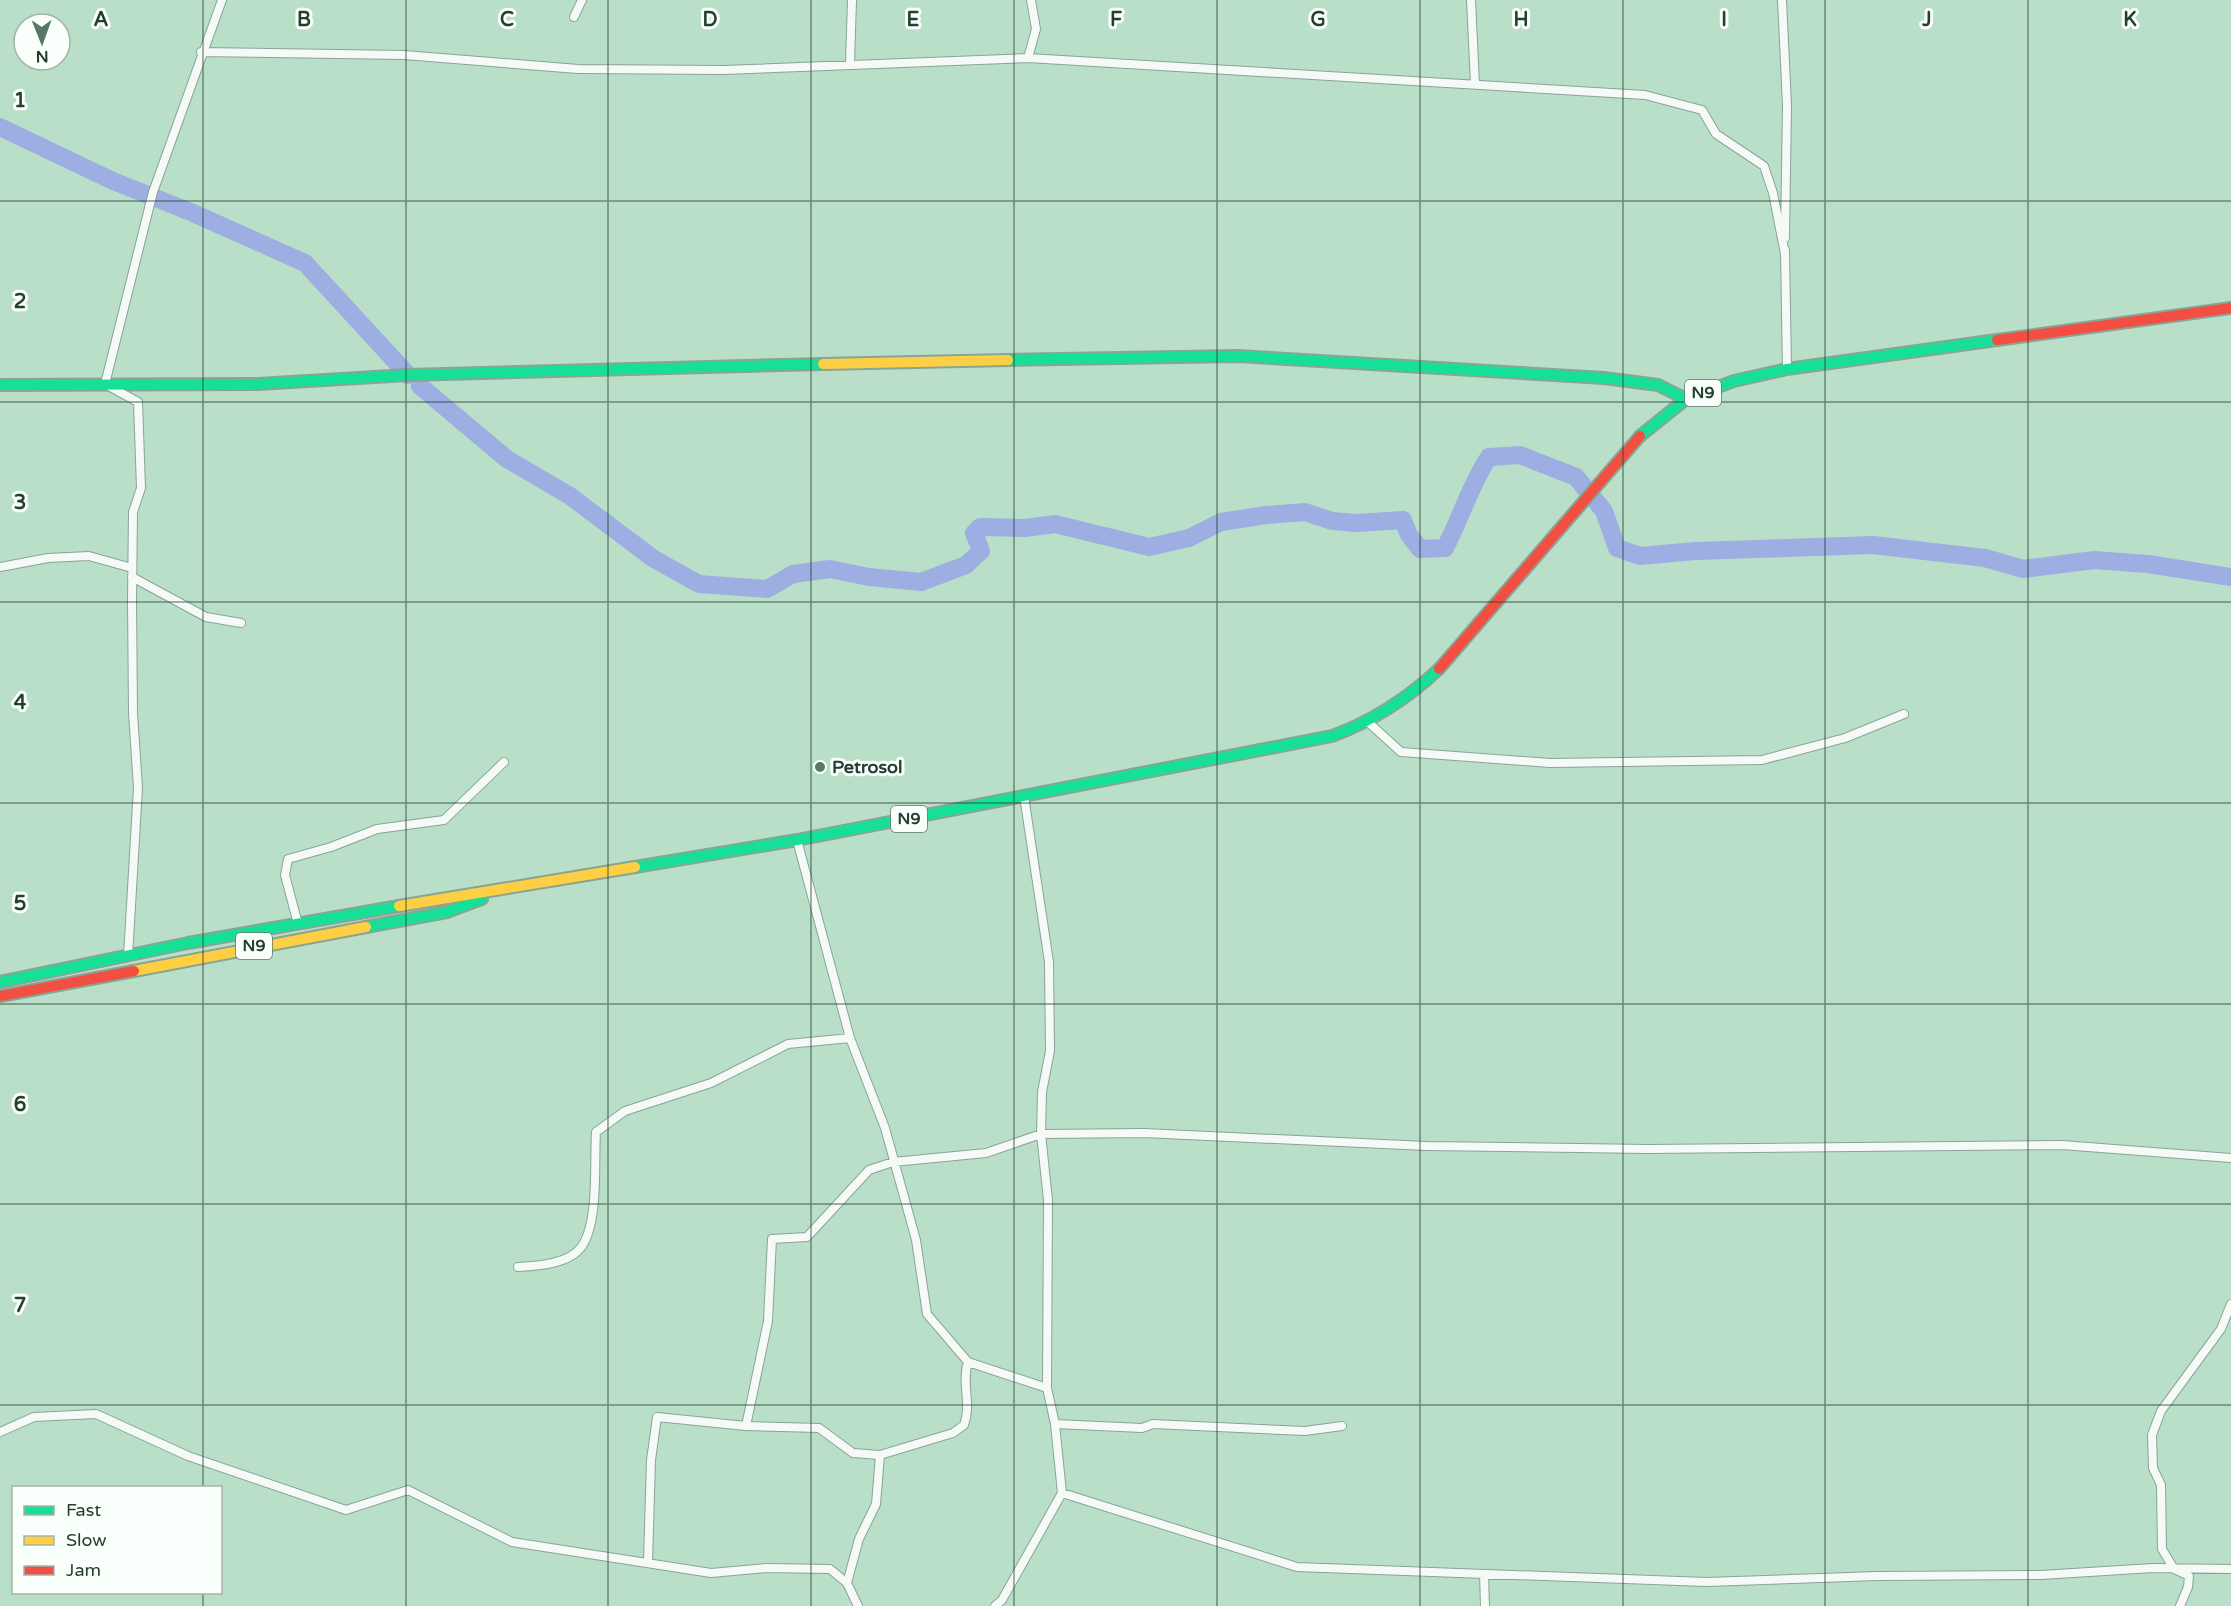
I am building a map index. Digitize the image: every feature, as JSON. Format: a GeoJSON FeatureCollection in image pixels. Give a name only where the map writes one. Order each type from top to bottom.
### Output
{"type":"FeatureCollection","features":[{"type":"Feature","properties":{"kind":"main road","name":"N9"},"geometry":{"type":"LineString","coordinates":[[0,982],[298,924],[446,897],[507,890],[797,840],[1310,743],[1368,722],[1412,695],[1444,665],[1614,463],[1645,430],[1686,399],[1734,381],[1787,369],[2231,308]]}},
{"type":"Feature","properties":{"kind":"main road"},"geometry":{"type":"LineString","coordinates":[[0,385],[258,384],[408,375],[647,367],[1238,356],[1604,378],[1658,385],[1686,399]]}},
{"type":"Feature","properties":{"kind":"main road","name":"N9"},"geometry":{"type":"LineString","coordinates":[[0,996],[447,912],[507,890]]}},
{"type":"Feature","properties":{"kind":"street"},"geometry":{"type":"LineString","coordinates":[[128,956],[138,788],[134,713],[132,568],[133,512],[141,489],[138,402],[105,384],[153,192],[201,52],[222,0]]}},
{"type":"Feature","properties":{"kind":"street"},"geometry":{"type":"LineString","coordinates":[[574,17],[582,0]]}},
{"type":"Feature","properties":{"kind":"street"},"geometry":{"type":"LineString","coordinates":[[850,63],[852,0]]}},
{"type":"Feature","properties":{"kind":"street"},"geometry":{"type":"LineString","coordinates":[[1028,58],[1036,29],[1031,0]]}},
{"type":"Feature","properties":{"kind":"street"},"geometry":{"type":"LineString","coordinates":[[1471,0],[1475,84]]}},
{"type":"Feature","properties":{"kind":"street"},"geometry":{"type":"LineString","coordinates":[[1782,0],[1787,105],[1785,254],[1787,369]]}},
{"type":"Feature","properties":{"kind":"street"},"geometry":{"type":"LineString","coordinates":[[201,52],[404,55],[578,69],[724,70],[850,63],[1028,58],[1645,95],[1702,110],[1716,134],[1764,166],[1773,193],[1785,254]]}},
{"type":"Feature","properties":{"kind":"street"},"geometry":{"type":"LineString","coordinates":[[0,567],[48,558],[89,556],[132,568]]}},
{"type":"Feature","properties":{"kind":"street"},"geometry":{"type":"LineString","coordinates":[[132,577],[206,617],[242,622]]}},
{"type":"Feature","properties":{"kind":"street"},"geometry":{"type":"LineString","coordinates":[[1368,722],[1401,752],[1550,763],[1762,760],[1845,738],[1904,714]]}},
{"type":"Feature","properties":{"kind":"street"},"geometry":{"type":"LineString","coordinates":[[298,924],[285,875],[288,859],[331,847],[377,829],[444,820],[504,762]]}},
{"type":"Feature","properties":{"kind":"street"},"geometry":{"type":"LineString","coordinates":[[995,1606],[1002,1600],[1062,1493],[1055,1424],[1047,1388],[1048,1200],[1041,1134],[1042,1092],[1050,1051],[1049,962],[1024,796]]}},
{"type":"Feature","properties":{"kind":"street"},"geometry":{"type":"LineString","coordinates":[[797,840],[850,1038],[885,1128],[916,1240],[927,1314],[968,1362],[1047,1388]]}},
{"type":"Feature","properties":{"kind":"street"},"geometry":{"type":"LineString","coordinates":[[518,1267],[539,1266],[566,1258],[582,1247],[591,1225],[596,1132],[625,1111],[711,1083],[788,1044],[850,1038]]}},
{"type":"Feature","properties":{"kind":"street"},"geometry":{"type":"LineString","coordinates":[[746,1426],[768,1321],[772,1239],[807,1237],[869,1170],[893,1162],[986,1153],[1041,1134],[1144,1133],[1426,1146],[1648,1149],[2062,1145],[2231,1158]]}},
{"type":"Feature","properties":{"kind":"street"},"geometry":{"type":"LineString","coordinates":[[2180,1606],[2188,1587],[2189,1576],[2174,1569],[2162,1549],[2161,1485],[2153,1468],[2152,1435],[2161,1411],[2221,1329],[2231,1305]]}},
{"type":"Feature","properties":{"kind":"street"},"geometry":{"type":"LineString","coordinates":[[648,1562],[651,1460],[657,1418],[746,1426],[819,1428],[854,1453],[880,1455],[953,1433],[964,1425],[968,1405],[964,1372],[968,1362]]}},
{"type":"Feature","properties":{"kind":"street"},"geometry":{"type":"LineString","coordinates":[[0,1432],[34,1417],[96,1414],[188,1456],[346,1510],[408,1490],[512,1542],[711,1573],[766,1568],[830,1569],[847,1583],[858,1606]]}},
{"type":"Feature","properties":{"kind":"street"},"geometry":{"type":"LineString","coordinates":[[1055,1424],[1142,1428],[1153,1424],[1305,1431],[1342,1426]]}},
{"type":"Feature","properties":{"kind":"street"},"geometry":{"type":"LineString","coordinates":[[847,1583],[859,1539],[876,1504],[880,1455]]}},
{"type":"Feature","properties":{"kind":"street"},"geometry":{"type":"LineString","coordinates":[[1062,1493],[1297,1567],[1706,1582],[2231,1569]]}},
{"type":"Feature","properties":{"kind":"street"},"geometry":{"type":"LineString","coordinates":[[1484,1574],[1485,1606]]}},
{"type":"Feature","properties":{"kind":"waterway"},"geometry":{"type":"LineString","coordinates":[[0,127],[113,181],[193,213],[305,263],[408,375]]}},
{"type":"Feature","properties":{"kind":"waterway"},"geometry":{"type":"LineString","coordinates":[[420,386],[507,459],[570,496],[654,559],[699,584],[767,589],[793,574],[830,569],[869,577],[921,582],[966,565],[981,551],[974,533],[980,527],[1025,528],[1055,524],[1149,547],[1189,538],[1221,522],[1305,512],[1332,521],[1357,523],[1403,520],[1409,535],[1420,549],[1445,548],[1476,479],[1489,457],[1520,455],[1576,477],[1604,511],[1617,548],[1640,556],[1695,551],[1873,545],[1985,558],[2023,569],[2094,560],[2148,564],[2231,577]]}},
{"type":"Feature","properties":{"kind":"traffic: fast"},"geometry":{"type":"LineString","coordinates":[[1640,436],[1686,399],[1734,381],[1787,369],[1997,340]]}},
{"type":"Feature","properties":{"kind":"traffic: fast"},"geometry":{"type":"LineString","coordinates":[[1008,360],[1238,356],[1604,378],[1658,385],[1686,399]]}},
{"type":"Feature","properties":{"kind":"traffic: fast"},"geometry":{"type":"LineString","coordinates":[[0,385],[258,384],[408,375],[823,364]]}},
{"type":"Feature","properties":{"kind":"traffic: fast"},"geometry":{"type":"LineString","coordinates":[[635,867],[797,840],[1332,736],[1389,708],[1439,669]]}},
{"type":"Feature","properties":{"kind":"traffic: fast"},"geometry":{"type":"LineString","coordinates":[[366,927],[447,912],[482,899]]}},
{"type":"Feature","properties":{"kind":"traffic: fast"},"geometry":{"type":"LineString","coordinates":[[0,982],[188,943],[399,906]]}},
{"type":"Feature","properties":{"kind":"traffic: slow"},"geometry":{"type":"LineString","coordinates":[[823,364],[1008,360]]}},
{"type":"Feature","properties":{"kind":"traffic: slow"},"geometry":{"type":"LineString","coordinates":[[399,906],[635,867]]}},
{"type":"Feature","properties":{"kind":"traffic: slow"},"geometry":{"type":"LineString","coordinates":[[134,971],[366,927]]}},
{"type":"Feature","properties":{"kind":"traffic: jam"},"geometry":{"type":"LineString","coordinates":[[1997,340],[2231,308]]}},
{"type":"Feature","properties":{"kind":"traffic: jam"},"geometry":{"type":"LineString","coordinates":[[1439,669],[1640,436]]}},
{"type":"Feature","properties":{"kind":"traffic: jam"},"geometry":{"type":"LineString","coordinates":[[0,996],[134,971]]}},
{"type":"Feature","properties":{"kind":"place","name":"Petrosol"},"geometry":{"type":"Point","coordinates":[820,767]}}]}
